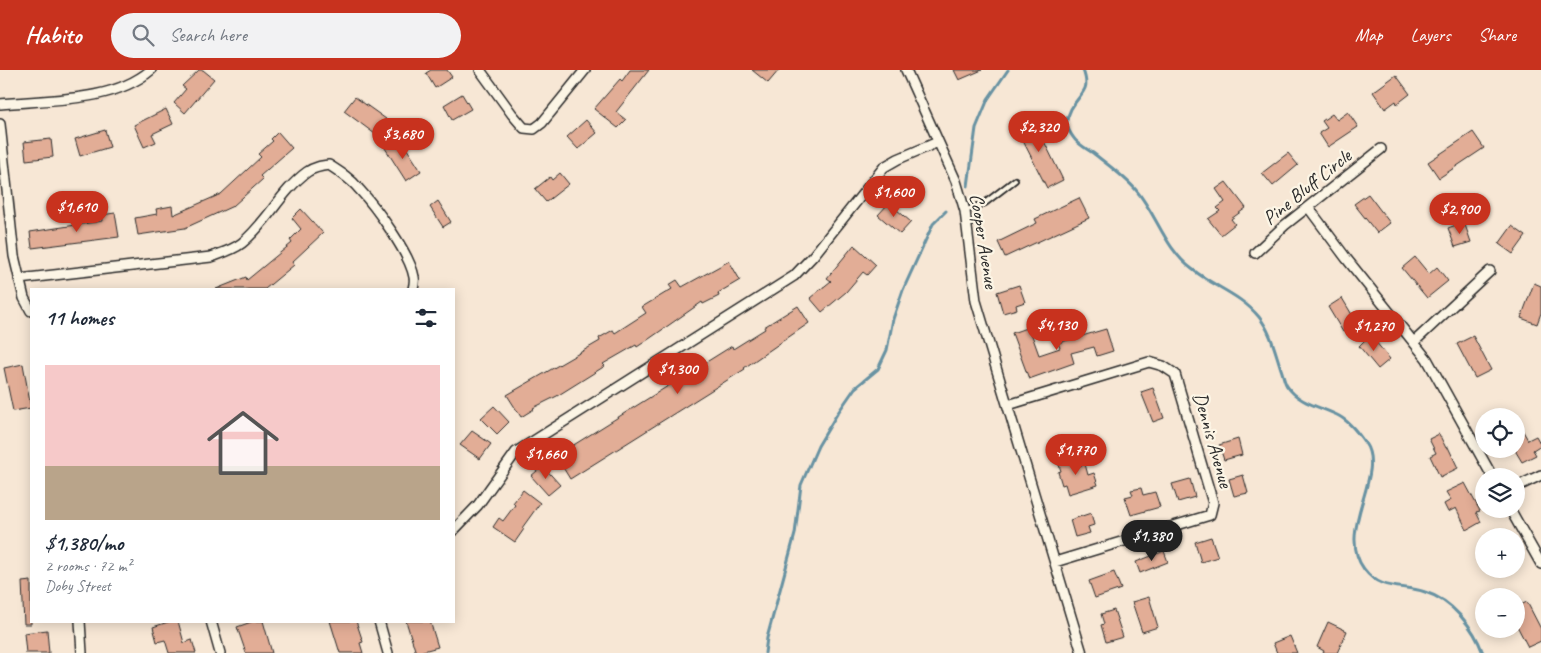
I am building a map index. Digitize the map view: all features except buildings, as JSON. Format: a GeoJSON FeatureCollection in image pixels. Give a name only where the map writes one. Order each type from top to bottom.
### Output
{"type":"FeatureCollection","features":[{"type":"Feature","properties":{"kind":"street"},"geometry":{"type":"LineString","coordinates":[[0,104],[103,93],[124,87],[151,70]]}},
{"type":"Feature","properties":{"kind":"street"},"geometry":{"type":"LineString","coordinates":[[480,70],[524,128],[534,129],[542,123],[585,70]]}},
{"type":"Feature","properties":{"kind":"street","name":"Cooper Avenue"},"geometry":{"type":"LineString","coordinates":[[906,70],[956,181],[965,211],[976,300],[1082,653]]}},
{"type":"Feature","properties":{"kind":"street"},"geometry":{"type":"LineString","coordinates":[[0,124],[14,256],[24,298],[30,309]]}},
{"type":"Feature","properties":{"kind":"street"},"geometry":{"type":"LineString","coordinates":[[455,529],[478,505],[516,452],[794,276],[813,256],[884,167],[938,142]]}},
{"type":"Feature","properties":{"kind":"street","name":"Pine Bluff Circle"},"geometry":{"type":"LineString","coordinates":[[1255,253],[1308,207],[1382,149]]}},
{"type":"Feature","properties":{"kind":"street"},"geometry":{"type":"LineString","coordinates":[[19,279],[211,257],[232,250],[258,228],[308,171],[329,165],[345,175],[359,188],[390,229],[409,264],[414,278],[413,288]]}},
{"type":"Feature","properties":{"kind":"street"},"geometry":{"type":"LineString","coordinates":[[1308,207],[1346,258],[1415,341],[1488,468]]}},
{"type":"Feature","properties":{"kind":"street"},"geometry":{"type":"LineString","coordinates":[[1415,341],[1490,271]]}},
{"type":"Feature","properties":{"kind":"street","name":"Dennis Avenue"},"geometry":{"type":"LineString","coordinates":[[1008,404],[1149,362],[1163,366],[1175,374],[1213,503],[1210,515],[1055,562]]}},
{"type":"Feature","properties":{"kind":"street"},"geometry":{"type":"LineString","coordinates":[[1525,483],[1541,475]]}},
{"type":"Feature","properties":{"kind":"street"},"geometry":{"type":"LineString","coordinates":[[1515,518],[1541,564]]}},
{"type":"Feature","properties":{"kind":"street"},"geometry":{"type":"LineString","coordinates":[[80,623],[82,653]]}},
{"type":"Feature","properties":{"kind":"street"},"geometry":{"type":"LineString","coordinates":[[212,623],[220,653]]}},
{"type":"Feature","properties":{"kind":"street"},"geometry":{"type":"LineString","coordinates":[[380,623],[388,653]]}},
{"type":"Feature","properties":{"kind":"lane"},"geometry":{"type":"LineString","coordinates":[[965,211],[985,203],[1015,180]]}},
{"type":"Feature","properties":{"kind":"waterway"},"geometry":{"type":"LineString","coordinates":[[968,186],[976,128],[988,99],[1008,70]]}},
{"type":"Feature","properties":{"kind":"waterway"},"geometry":{"type":"LineString","coordinates":[[1083,70],[1086,83],[1084,91],[1071,109],[1066,124],[1075,140],[1116,171],[1136,190],[1168,242],[1183,261],[1200,275],[1244,302],[1259,317],[1270,335],[1285,382],[1292,392],[1304,401],[1343,418],[1354,428],[1365,443],[1370,456],[1370,471],[1357,520],[1355,537],[1357,554],[1364,569],[1377,581],[1392,586],[1425,592],[1444,601],[1468,625],[1483,653]]}},
{"type":"Feature","properties":{"kind":"waterway"},"geometry":{"type":"LineString","coordinates":[[765,653],[767,638],[795,534],[801,485],[818,446],[837,414],[855,388],[878,369],[887,350],[893,319],[903,290],[933,224],[946,211]]}}]}
